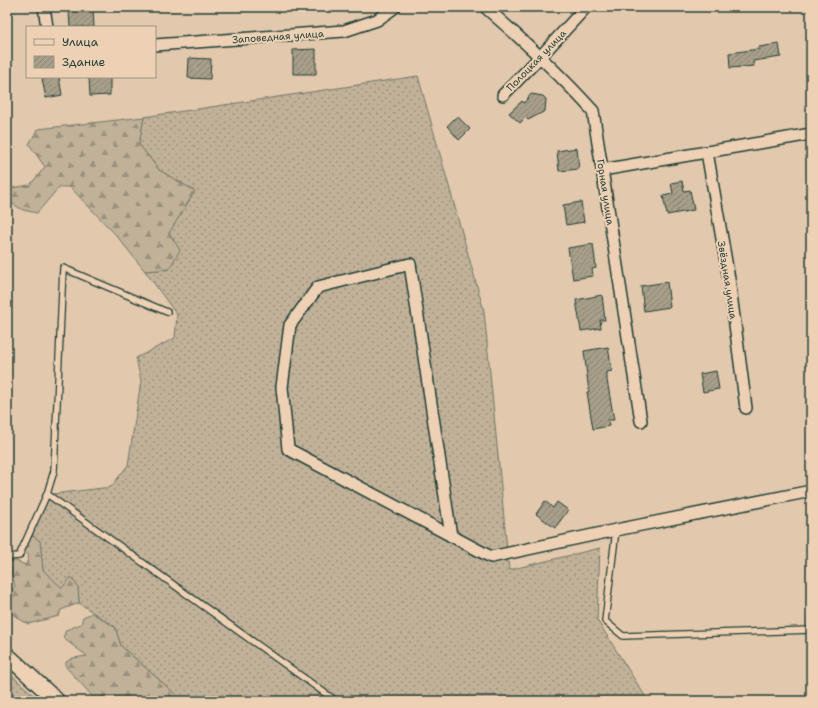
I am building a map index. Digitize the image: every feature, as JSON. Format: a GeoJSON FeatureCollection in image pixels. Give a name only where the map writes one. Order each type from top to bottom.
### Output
{"type":"FeatureCollection","features":[{"type":"Feature","properties":{"kind":"main road"},"geometry":{"type":"LineString","coordinates":[[7,655],[57,701]]}},
{"type":"Feature","properties":{"kind":"street"},"geometry":{"type":"LineString","coordinates":[[44,7],[47,26]]}},
{"type":"Feature","properties":{"kind":"street","name":"Заповедная улица"},"geometry":{"type":"LineString","coordinates":[[156,45],[344,31],[377,20],[395,7]]}},
{"type":"Feature","properties":{"kind":"street","name":"Горная улица"},"geometry":{"type":"LineString","coordinates":[[485,7],[541,56],[568,82],[593,110],[641,421]]}},
{"type":"Feature","properties":{"kind":"street","name":"Полоцкая улица"},"geometry":{"type":"LineString","coordinates":[[503,95],[586,7]]}},
{"type":"Feature","properties":{"kind":"street"},"geometry":{"type":"LineString","coordinates":[[602,170],[811,134]]}},
{"type":"Feature","properties":{"kind":"street","name":"Звёздная улица"},"geometry":{"type":"LineString","coordinates":[[707,152],[729,279],[746,408]]}},
{"type":"Feature","properties":{"kind":"street"},"geometry":{"type":"LineString","coordinates":[[451,536],[410,264],[318,287],[290,325],[282,387],[288,449],[451,536],[491,557],[811,491]]}},
{"type":"Feature","properties":{"kind":"lane"},"geometry":{"type":"LineString","coordinates":[[7,557],[19,556],[47,494],[54,471],[63,268],[167,312]]}},
{"type":"Feature","properties":{"kind":"lane"},"geometry":{"type":"LineString","coordinates":[[47,494],[336,701]]}},
{"type":"Feature","properties":{"kind":"lane"},"geometry":{"type":"LineString","coordinates":[[616,530],[605,621],[623,636],[811,630]]}},
{"type":"Feature","properties":{"kind":"green space"},"geometry":{"type":"Polygon","coordinates":[[[418,76],[484,311],[509,570],[600,548],[597,620],[645,696],[644,701],[183,701],[121,646],[115,627],[79,603],[78,587],[71,578],[62,589],[43,570],[40,541],[33,536],[32,520],[53,494],[111,487],[128,465],[141,381],[136,358],[175,338],[177,315],[145,271],[169,269],[168,233],[194,191],[159,170],[139,144],[144,117],[418,76]]]}},
{"type":"Feature","properties":{"kind":"green space"},"geometry":{"type":"Polygon","coordinates":[[[144,117],[139,144],[159,170],[195,191],[169,233],[180,250],[169,269],[145,271],[116,235],[70,187],[59,187],[37,213],[23,210],[8,201],[12,188],[30,185],[45,167],[29,144],[38,129],[144,117]]]}},
{"type":"Feature","properties":{"kind":"green space"},"geometry":{"type":"Polygon","coordinates":[[[33,536],[40,541],[43,570],[62,588],[71,577],[78,587],[79,603],[61,610],[59,616],[28,624],[13,614],[8,608],[7,599],[15,586],[9,562],[16,561],[26,565],[29,556],[23,550],[25,542],[33,536]]]}},
{"type":"Feature","properties":{"kind":"green space"},"geometry":{"type":"Polygon","coordinates":[[[92,613],[115,627],[121,646],[183,701],[98,701],[95,699],[66,667],[66,662],[73,658],[87,656],[63,638],[66,630],[81,624],[83,617],[92,613]]]}},
{"type":"Feature","properties":{"kind":"green space"},"geometry":{"type":"Polygon","coordinates":[[[7,671],[40,701],[7,701],[7,671]]]}},
{"type":"Feature","properties":{"kind":"building"},"geometry":{"type":"Polygon","coordinates":[[[93,9],[94,26],[70,26],[69,11],[93,9]]]}},
{"type":"Feature","properties":{"kind":"building"},"geometry":{"type":"Polygon","coordinates":[[[779,44],[781,57],[753,61],[754,66],[730,68],[729,53],[759,49],[759,47],[779,44]]]}},
{"type":"Feature","properties":{"kind":"building"},"geometry":{"type":"Polygon","coordinates":[[[316,49],[316,74],[293,74],[293,50],[316,49]]]}},
{"type":"Feature","properties":{"kind":"building"},"geometry":{"type":"Polygon","coordinates":[[[189,58],[211,59],[210,79],[188,78],[189,58]]]}},
{"type":"Feature","properties":{"kind":"building"},"geometry":{"type":"Polygon","coordinates":[[[59,78],[62,95],[46,98],[42,79],[59,78]]]}},
{"type":"Feature","properties":{"kind":"building"},"geometry":{"type":"Polygon","coordinates":[[[89,78],[110,78],[110,95],[90,96],[89,78]]]}},
{"type":"Feature","properties":{"kind":"building"},"geometry":{"type":"Polygon","coordinates":[[[531,94],[543,96],[546,99],[545,111],[528,120],[526,117],[520,123],[509,113],[522,101],[524,103],[531,94]]]}},
{"type":"Feature","properties":{"kind":"building"},"geometry":{"type":"Polygon","coordinates":[[[457,116],[470,129],[459,140],[447,126],[457,116]]]}},
{"type":"Feature","properties":{"kind":"building"},"geometry":{"type":"Polygon","coordinates":[[[577,148],[579,169],[559,171],[557,151],[577,148]]]}},
{"type":"Feature","properties":{"kind":"building"},"geometry":{"type":"Polygon","coordinates":[[[682,181],[684,191],[690,190],[694,210],[667,215],[663,196],[673,194],[671,183],[682,181]]]}},
{"type":"Feature","properties":{"kind":"building"},"geometry":{"type":"Polygon","coordinates":[[[581,202],[584,222],[566,225],[563,205],[581,202]]]}},
{"type":"Feature","properties":{"kind":"building"},"geometry":{"type":"Polygon","coordinates":[[[593,244],[596,268],[592,269],[593,276],[573,279],[568,248],[593,244]]]}},
{"type":"Feature","properties":{"kind":"building"},"geometry":{"type":"Polygon","coordinates":[[[667,282],[670,307],[644,311],[641,286],[667,282]]]}},
{"type":"Feature","properties":{"kind":"building"},"geometry":{"type":"Polygon","coordinates":[[[602,295],[605,320],[600,320],[601,328],[581,331],[576,300],[602,295]]]}},
{"type":"Feature","properties":{"kind":"building"},"geometry":{"type":"Polygon","coordinates":[[[608,347],[612,371],[607,372],[607,380],[614,420],[608,420],[609,426],[593,429],[587,392],[589,392],[584,351],[608,347]]]}},
{"type":"Feature","properties":{"kind":"building"},"geometry":{"type":"Polygon","coordinates":[[[716,371],[719,389],[703,392],[700,374],[716,371]]]}},
{"type":"Feature","properties":{"kind":"building"},"geometry":{"type":"Polygon","coordinates":[[[545,501],[553,508],[557,502],[568,510],[555,528],[536,514],[545,501]]]}}]}
